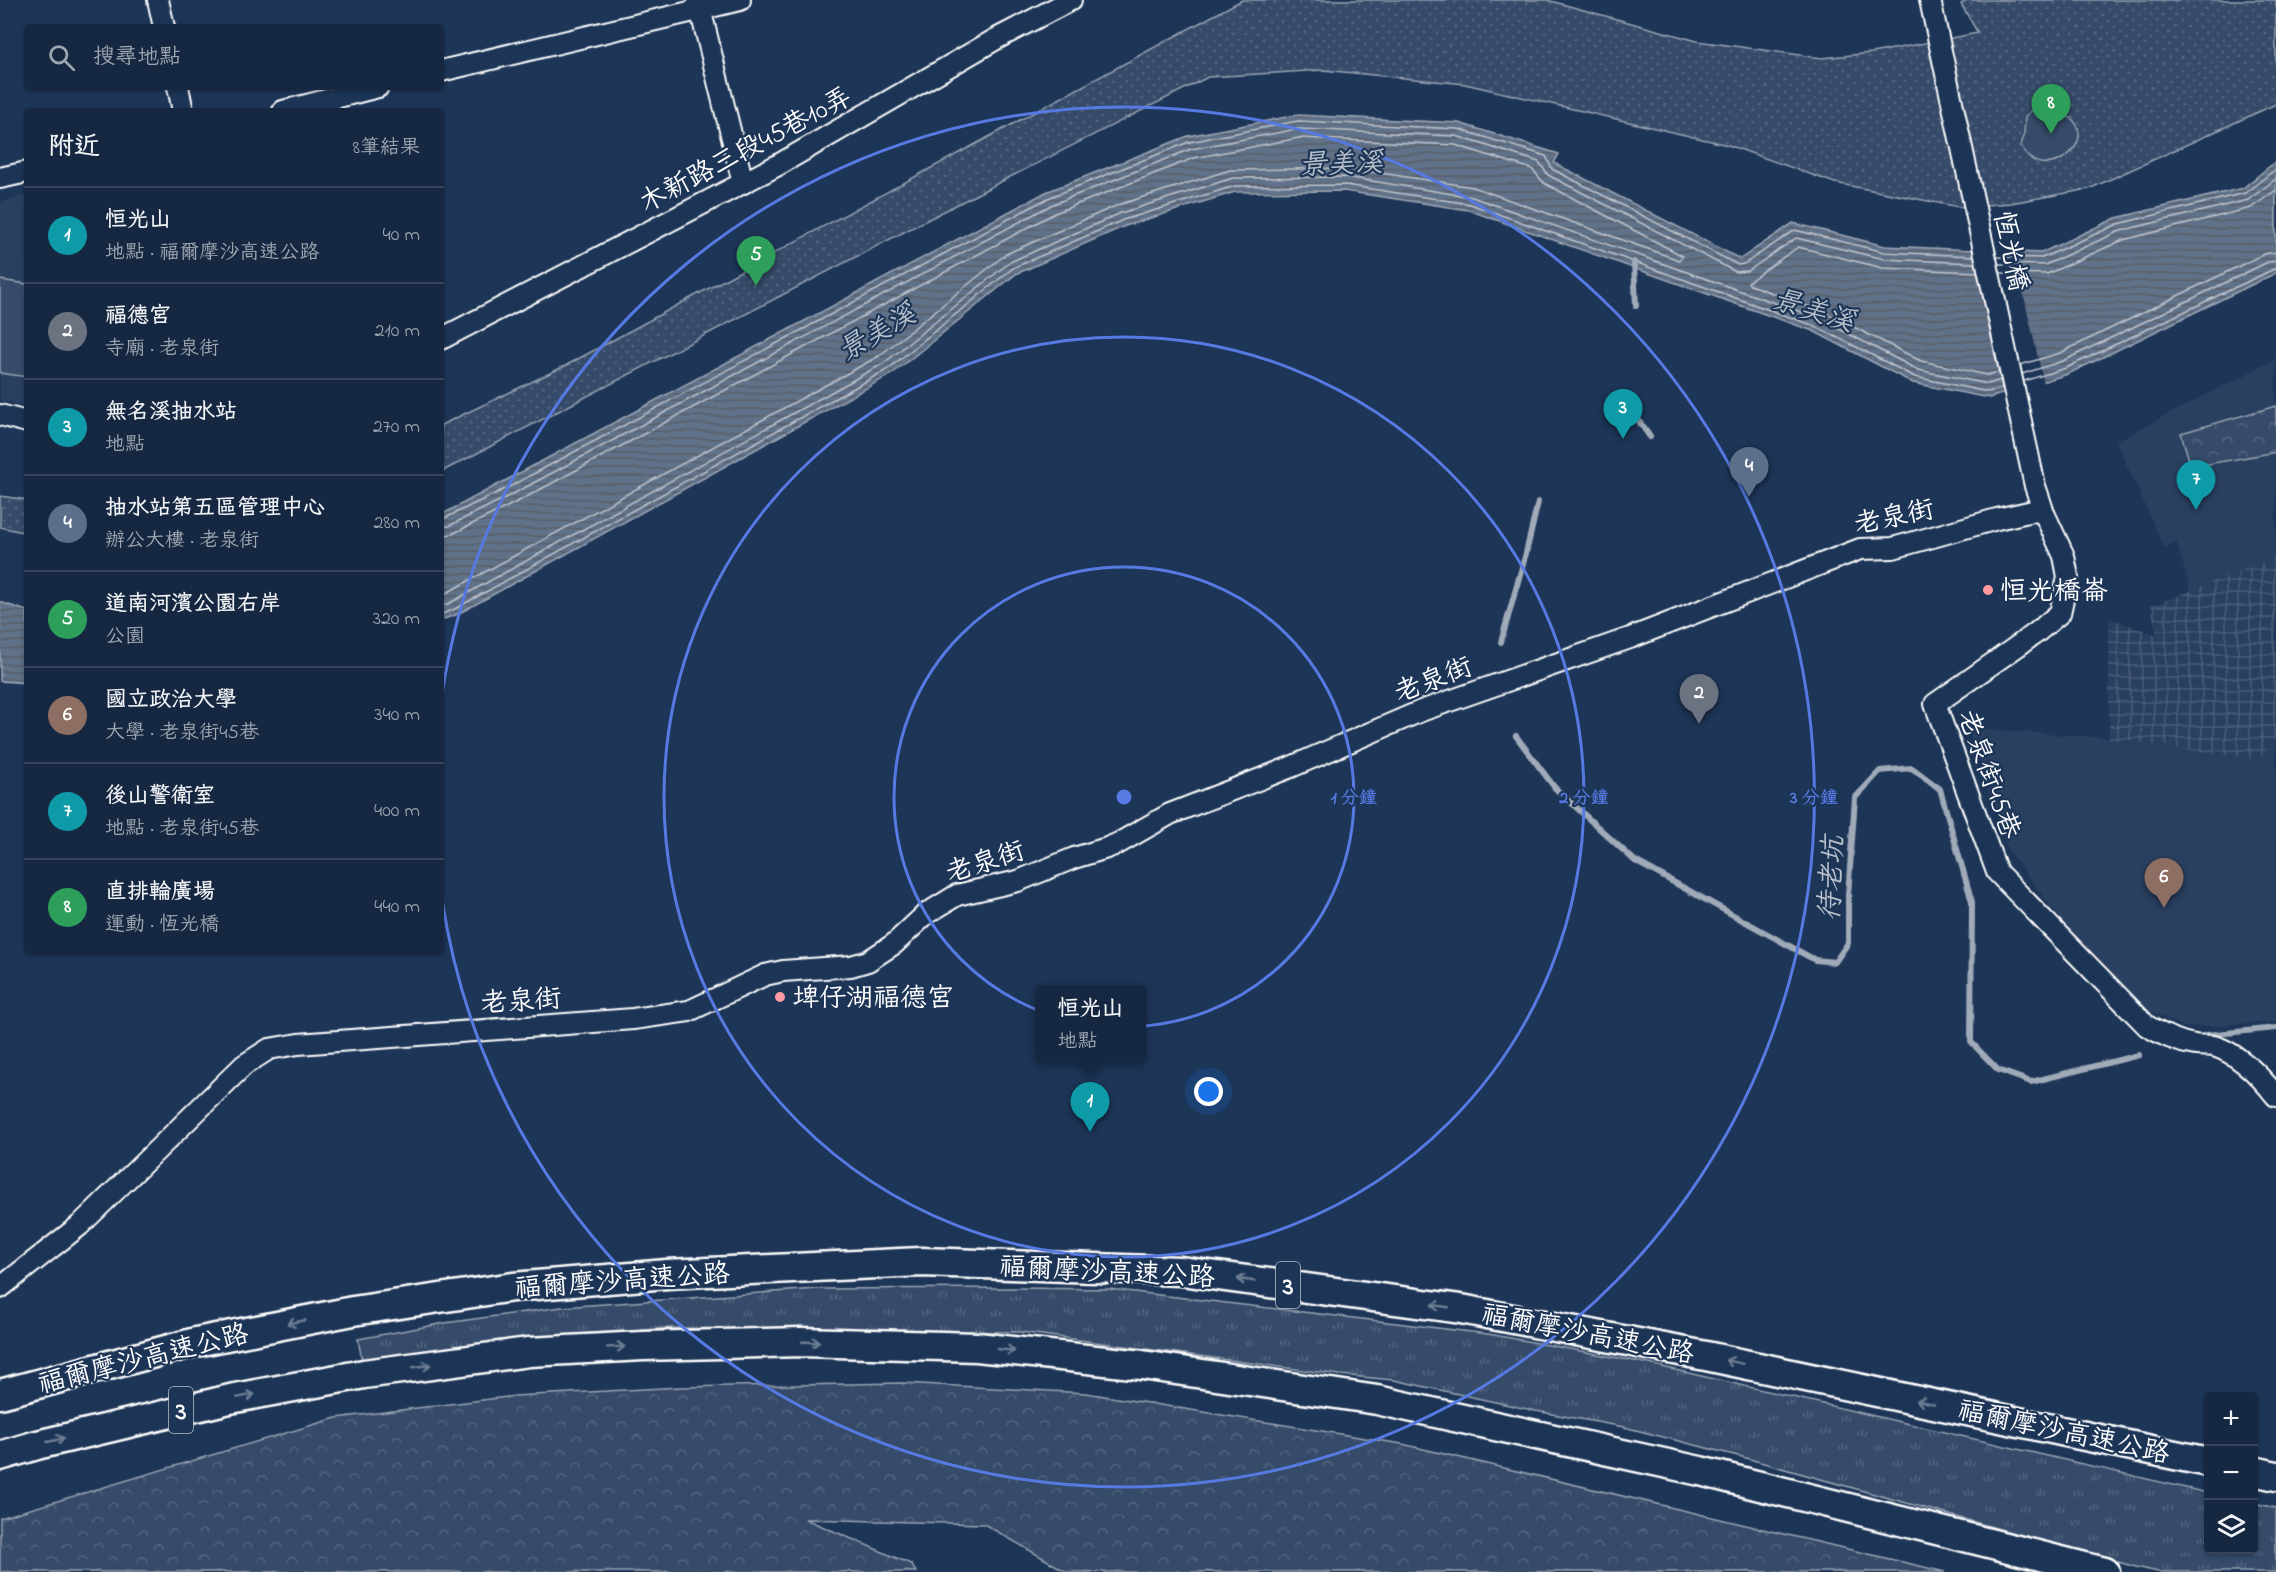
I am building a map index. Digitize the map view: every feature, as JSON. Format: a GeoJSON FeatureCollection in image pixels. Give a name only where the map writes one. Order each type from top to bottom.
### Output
{"type":"FeatureCollection","features":[{"type":"Feature","properties":{"kind":"highway","name":"福爾摩沙高速公路"},"geometry":{"type":"LineString","coordinates":[[0,1394],[196,1342],[353,1311],[513,1287],[690,1273],[921,1262],[1181,1271],[1461,1309],[1706,1356],[2204,1461]]}},
{"type":"Feature","properties":{"kind":"highway","name":"3"},"geometry":{"type":"LineString","coordinates":[[0,1456],[36,1445],[231,1399],[364,1374],[529,1352],[643,1346],[801,1342],[977,1347],[1130,1363],[1377,1400],[1700,1471],[2105,1572]]}},
{"type":"Feature","properties":{"kind":"highway"},"geometry":{"type":"LineString","coordinates":[[2258,1472],[2276,1476]]}},
{"type":"Feature","properties":{"kind":"street"},"geometry":{"type":"LineString","coordinates":[[158,0],[163,24]]}},
{"type":"Feature","properties":{"kind":"street"},"geometry":{"type":"LineString","coordinates":[[444,70],[699,5],[740,0]]}},
{"type":"Feature","properties":{"kind":"street","name":"木新路三段45巷10弄"},"geometry":{"type":"LineString","coordinates":[[444,337],[743,183],[996,39],[1071,0]]}},
{"type":"Feature","properties":{"kind":"street","name":"恆光橋"},"geometry":{"type":"LineString","coordinates":[[1930,0],[2035,486],[2044,513]]}},
{"type":"Feature","properties":{"kind":"street"},"geometry":{"type":"LineString","coordinates":[[699,5],[743,183]]}},
{"type":"Feature","properties":{"kind":"street"},"geometry":{"type":"LineString","coordinates":[[179,90],[182,108]]}},
{"type":"Feature","properties":{"kind":"street"},"geometry":{"type":"LineString","coordinates":[[295,108],[366,90]]}},
{"type":"Feature","properties":{"kind":"street"},"geometry":{"type":"LineString","coordinates":[[0,178],[24,173]]}},
{"type":"Feature","properties":{"kind":"street"},"geometry":{"type":"LineString","coordinates":[[0,415],[24,421]]}},
{"type":"Feature","properties":{"kind":"street","name":"老泉街"},"geometry":{"type":"LineString","coordinates":[[0,1288],[80,1226],[244,1065],[269,1049],[298,1044],[633,1019],[689,1011],[765,975],[783,971],[851,966],[868,961],[894,944],[926,914],[957,895],[1018,881],[1074,858],[1107,848],[1170,814],[1291,767],[1421,711],[1629,638],[1860,549],[1893,548],[1997,519],[2032,511],[2044,513]]}},
{"type":"Feature","properties":{"kind":"street","name":"老泉街45巷"},"geometry":{"type":"LineString","coordinates":[[2044,513],[2064,556],[2068,577],[2060,613],[2036,633],[1935,704],[1996,872],[2147,1026],[2170,1039],[2196,1045],[2214,1046],[2241,1061],[2266,1083],[2276,1096]]}},
{"type":"Feature","properties":{"kind":"shaded area"},"geometry":{"type":"Polygon","coordinates":[[[24,196],[24,405],[0,400],[0,202],[24,196]]]}},
{"type":"Feature","properties":{"kind":"shaded area"},"geometry":{"type":"Polygon","coordinates":[[[2276,359],[2276,557],[2191,592],[2177,543],[2164,548],[2116,441],[2276,359]]]}},
{"type":"Feature","properties":{"kind":"shaded area"},"geometry":{"type":"Polygon","coordinates":[[[2276,557],[2276,737],[2258,760],[2109,738],[2109,618],[2157,635],[2151,606],[2276,557]]]}},
{"type":"Feature","properties":{"kind":"shaded area"},"geometry":{"type":"Polygon","coordinates":[[[1968,728],[2110,738],[2258,760],[2276,737],[2276,1022],[2184,1027],[2136,1005],[2097,966],[2008,851],[1968,728]]]}},
{"type":"Feature","properties":{"kind":"green space"},"geometry":{"type":"Polygon","coordinates":[[[1242,0],[1547,0],[1697,41],[1822,58],[1872,53],[1978,33],[1961,4],[1968,0],[2276,0],[2276,104],[2089,189],[2011,203],[1959,207],[1835,183],[1728,145],[1465,84],[1323,70],[1208,77],[444,470],[444,424],[565,366],[1242,0]]]}},
{"type":"Feature","properties":{"kind":"green space"},"geometry":{"type":"Polygon","coordinates":[[[2048,106],[2073,120],[2079,131],[2078,142],[2062,159],[2051,163],[2039,163],[2029,157],[2021,145],[2025,117],[2031,111],[2048,106]]]}},
{"type":"Feature","properties":{"kind":"green space"},"geometry":{"type":"Polygon","coordinates":[[[0,280],[24,284],[24,377],[0,373],[0,280]]]}},
{"type":"Feature","properties":{"kind":"green space"},"geometry":{"type":"Polygon","coordinates":[[[2276,406],[2276,452],[2191,467],[2181,433],[2276,406]]]}},
{"type":"Feature","properties":{"kind":"green space"},"geometry":{"type":"Polygon","coordinates":[[[0,496],[24,500],[24,532],[0,527],[0,496]]]}},
{"type":"Feature","properties":{"kind":"green space"},"geometry":{"type":"Polygon","coordinates":[[[817,1289],[1109,1289],[1488,1334],[1645,1363],[2204,1492],[2204,1554],[2258,1554],[2258,1504],[2276,1508],[2276,1572],[2158,1572],[1742,1457],[1624,1427],[1536,1411],[1394,1380],[1340,1375],[1020,1332],[665,1328],[362,1361],[358,1339],[445,1323],[562,1307],[817,1289]]]}},
{"type":"Feature","properties":{"kind":"green space"},"geometry":{"type":"Polygon","coordinates":[[[902,1383],[1086,1393],[1402,1444],[1945,1572],[1067,1572],[984,1524],[805,1519],[911,1564],[916,1572],[0,1572],[0,1518],[336,1418],[515,1396],[681,1387],[902,1383]]]}},
{"type":"Feature","properties":{"kind":"water","name":"景美溪"},"geometry":{"type":"Polygon","coordinates":[[[1297,115],[1459,123],[1559,154],[1554,163],[1740,259],[1793,223],[1885,246],[2041,253],[2116,218],[2243,188],[2276,161],[2276,273],[2068,374],[1989,398],[1913,383],[1813,331],[1468,210],[1344,191],[1235,192],[1125,226],[1016,274],[892,374],[456,615],[444,619],[444,513],[1046,192],[1188,136],[1297,115]]]}},
{"type":"Feature","properties":{"kind":"water"},"geometry":{"type":"Polygon","coordinates":[[[0,602],[24,610],[24,683],[0,681],[0,602]]]}},
{"type":"Feature","properties":{"kind":"pier"},"geometry":{"type":"Polygon","coordinates":[[[1976,247],[2013,248],[2044,384],[2011,395],[1976,247]]]}},
{"type":"Feature","properties":{"kind":"waterway","name":"待老坑"},"geometry":{"type":"LineString","coordinates":[[1634,262],[1636,306]]}},
{"type":"Feature","properties":{"kind":"waterway","name":"待老坑"},"geometry":{"type":"LineString","coordinates":[[1633,399],[1629,407],[1650,437]]}},
{"type":"Feature","properties":{"kind":"waterway","name":"待老坑"},"geometry":{"type":"LineString","coordinates":[[1501,642],[1538,502]]}},
{"type":"Feature","properties":{"kind":"waterway","name":"待老坑"},"geometry":{"type":"LineString","coordinates":[[1516,736],[1555,788],[1635,861],[1815,960],[1835,962],[1848,943],[1848,895],[1855,798],[1880,771],[1912,768],[1940,789],[1972,902],[1971,1042],[1998,1070],[2031,1082],[2139,1055]]}},
{"type":"Feature","properties":{"kind":"waterway","name":"待老坑"},"geometry":{"type":"LineString","coordinates":[[2206,1035],[2276,1028]]}},
{"type":"Feature","properties":{"kind":"place","name":"直排輪廣場"},"geometry":{"type":"Point","coordinates":[2051,134]}},
{"type":"Feature","properties":{"kind":"place","name":"道南河濱公園右岸"},"geometry":{"type":"Point","coordinates":[756,286]}},
{"type":"Feature","properties":{"kind":"place","name":"無名溪抽水站"},"geometry":{"type":"Point","coordinates":[1623,439]}},
{"type":"Feature","properties":{"kind":"place","name":"抽水站第五區管理中心"},"geometry":{"type":"Point","coordinates":[1749,497]}},
{"type":"Feature","properties":{"kind":"place","name":"後山警衛室"},"geometry":{"type":"Point","coordinates":[2196,510]}},
{"type":"Feature","properties":{"kind":"place","name":"恒光橋崙"},"geometry":{"type":"Point","coordinates":[1988,590]}},
{"type":"Feature","properties":{"kind":"place","name":"福德宮"},"geometry":{"type":"Point","coordinates":[1699,724]}},
{"type":"Feature","properties":{"kind":"place","name":"國立政治大學"},"geometry":{"type":"Point","coordinates":[2164,908]}},
{"type":"Feature","properties":{"kind":"place","name":"埤仔湖福德宮"},"geometry":{"type":"Point","coordinates":[780,997]}},
{"type":"Feature","properties":{"kind":"place","name":"恒光山"},"geometry":{"type":"Point","coordinates":[1090,1132]}}]}
